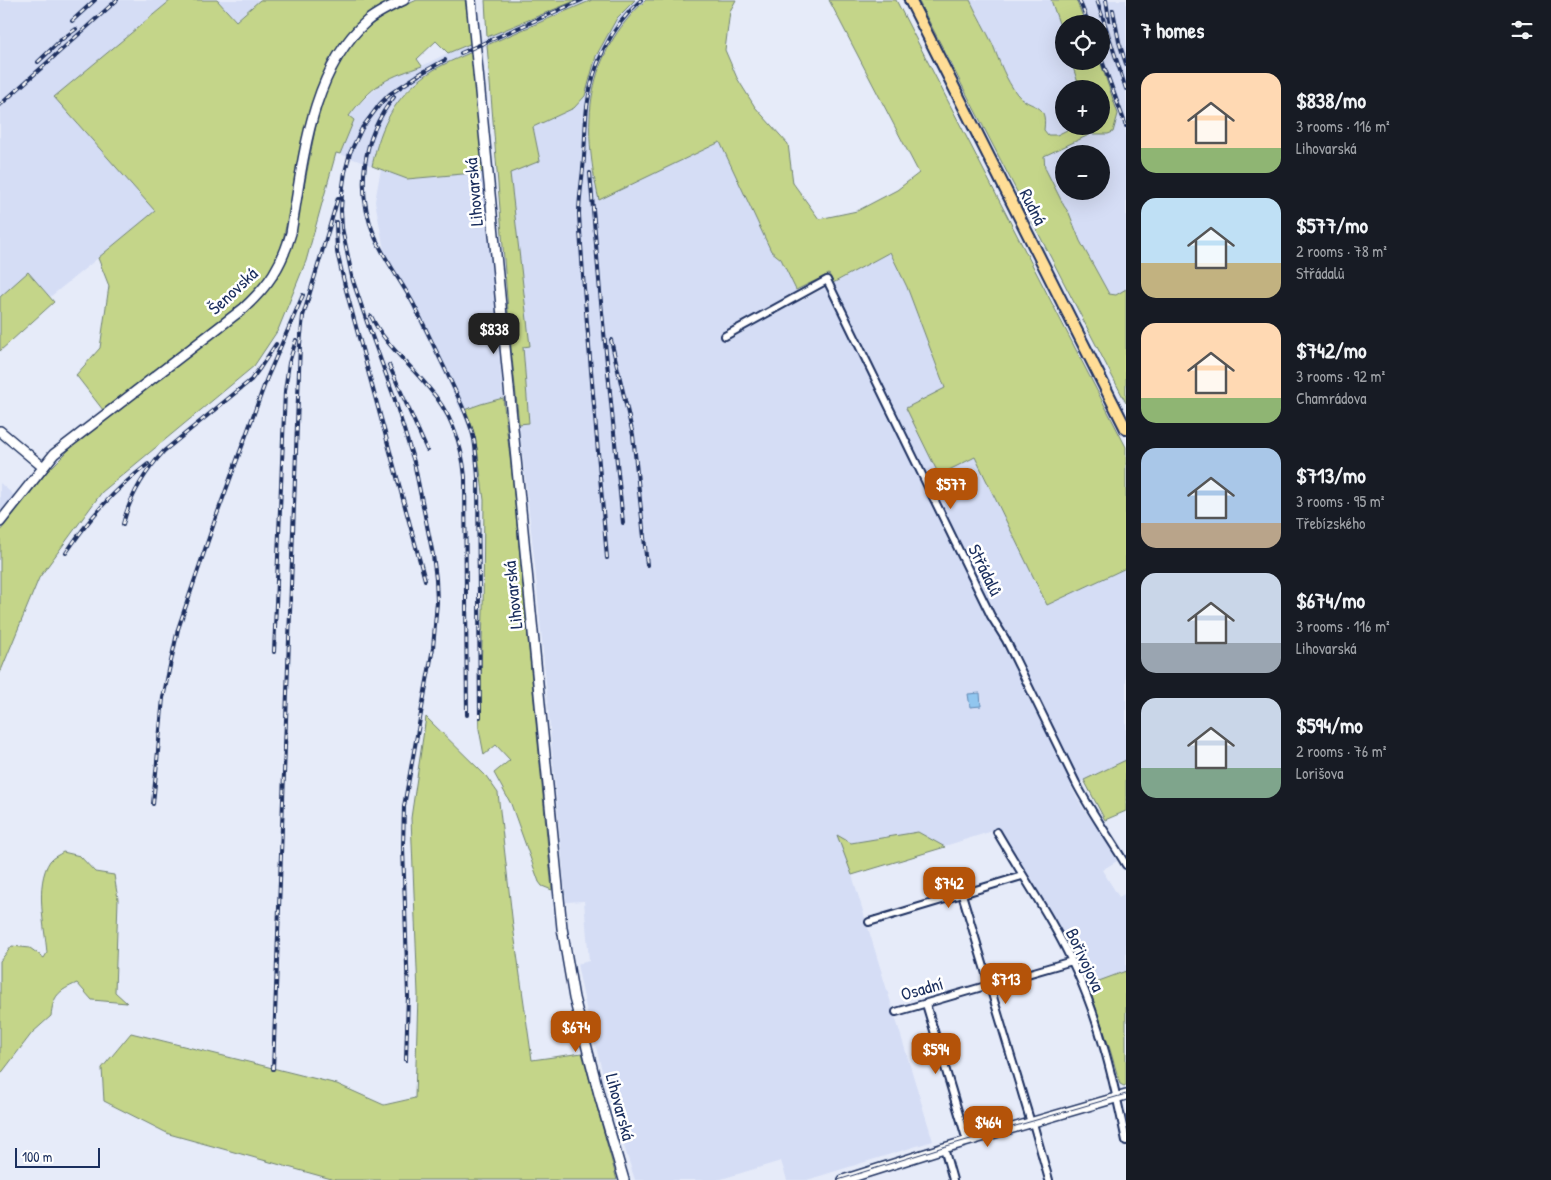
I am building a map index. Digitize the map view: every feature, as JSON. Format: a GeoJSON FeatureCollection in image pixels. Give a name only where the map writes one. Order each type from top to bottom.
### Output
{"type":"FeatureCollection","features":[{"type":"Feature","properties":{"kind":"main road","name":"Rudná"},"geometry":{"type":"LineString","coordinates":[[910,0],[1126,429]]}},
{"type":"Feature","properties":{"kind":"street","name":"Šenovská"},"geometry":{"type":"LineString","coordinates":[[0,522],[54,454],[244,308],[267,285],[279,266],[291,233],[316,104],[327,76],[340,52],[368,20],[390,6],[404,0]]}},
{"type":"Feature","properties":{"kind":"street","name":"Lihovarská"},"geometry":{"type":"LineString","coordinates":[[471,0],[562,928],[574,998],[624,1180]]}},
{"type":"Feature","properties":{"kind":"street","name":"Střádalů"},"geometry":{"type":"LineString","coordinates":[[725,336],[828,280],[982,598],[1006,640],[1076,784],[1126,865]]}},
{"type":"Feature","properties":{"kind":"street"},"geometry":{"type":"LineString","coordinates":[[0,431],[43,467]]}},
{"type":"Feature","properties":{"kind":"street","name":"Bořivojova"},"geometry":{"type":"LineString","coordinates":[[997,832],[1057,933],[1083,987],[1122,1097],[1126,1141]]}},
{"type":"Feature","properties":{"kind":"street"},"geometry":{"type":"LineString","coordinates":[[869,922],[1022,876]]}},
{"type":"Feature","properties":{"kind":"street"},"geometry":{"type":"LineString","coordinates":[[962,894],[1050,1180]]}},
{"type":"Feature","properties":{"kind":"street","name":"Osadní"},"geometry":{"type":"LineString","coordinates":[[896,1012],[1072,961]]}},
{"type":"Feature","properties":{"kind":"street"},"geometry":{"type":"LineString","coordinates":[[926,1004],[967,1141]]}},
{"type":"Feature","properties":{"kind":"street"},"geometry":{"type":"LineString","coordinates":[[843,1180],[967,1141],[1122,1097]]}},
{"type":"Feature","properties":{"kind":"street"},"geometry":{"type":"LineString","coordinates":[[944,1148],[953,1180]]}},
{"type":"Feature","properties":{"kind":"shaded area"},"geometry":{"type":"Polygon","coordinates":[[[0,0],[171,0],[55,97],[156,211],[50,297],[28,273],[0,297],[0,0]]]}},
{"type":"Feature","properties":{"kind":"shaded area"},"geometry":{"type":"Polygon","coordinates":[[[217,0],[260,0],[236,21],[217,0]]]}},
{"type":"Feature","properties":{"kind":"shaded area"},"geometry":{"type":"Polygon","coordinates":[[[577,0],[592,0],[487,45],[430,73],[408,89],[387,117],[372,166],[340,154],[354,121],[349,116],[382,83],[398,74],[422,66],[448,53],[577,0]]]}},
{"type":"Feature","properties":{"kind":"shaded area"},"geometry":{"type":"Polygon","coordinates":[[[635,0],[646,0],[622,25],[610,44],[595,78],[589,119],[589,140],[592,173],[599,199],[720,142],[771,251],[781,259],[801,301],[890,252],[907,287],[945,389],[907,408],[939,474],[975,457],[1047,605],[1126,568],[1126,760],[1071,787],[1084,810],[1103,835],[1117,861],[1102,870],[1119,897],[1126,893],[1126,971],[1088,985],[1074,954],[999,829],[852,875],[933,1141],[807,1180],[787,1180],[781,1161],[718,1180],[635,1180],[611,1106],[577,964],[589,961],[584,901],[566,902],[535,566],[519,424],[529,423],[523,346],[529,346],[510,173],[540,161],[533,127],[574,108],[585,96],[596,56],[617,18],[635,0]]]}},
{"type":"Feature","properties":{"kind":"shaded area"},"geometry":{"type":"Polygon","coordinates":[[[941,0],[1126,0],[1126,302],[1101,308],[941,0]]]}},
{"type":"Feature","properties":{"kind":"shaded area"},"geometry":{"type":"Polygon","coordinates":[[[381,169],[407,179],[485,172],[503,398],[461,412],[447,379],[384,250],[375,201],[381,169]]]}},
{"type":"Feature","properties":{"kind":"shaded area"},"geometry":{"type":"Polygon","coordinates":[[[0,483],[15,496],[0,516],[0,483]]]}},
{"type":"Feature","properties":{"kind":"green space"},"geometry":{"type":"Polygon","coordinates":[[[171,0],[217,0],[236,21],[260,0],[392,0],[356,25],[328,61],[310,109],[281,250],[265,281],[240,304],[103,410],[76,375],[100,348],[109,286],[98,258],[155,211],[54,97],[171,0]]]}},
{"type":"Feature","properties":{"kind":"green space"},"geometry":{"type":"Polygon","coordinates":[[[417,0],[465,0],[472,43],[448,53],[436,41],[417,59],[422,66],[396,75],[377,86],[349,116],[354,120],[340,154],[336,153],[306,261],[278,330],[254,366],[102,492],[39,578],[0,673],[0,531],[47,472],[83,436],[258,298],[277,279],[295,234],[320,104],[337,64],[362,32],[387,13],[417,0]]]}},
{"type":"Feature","properties":{"kind":"green space"},"geometry":{"type":"Polygon","coordinates":[[[485,0],[577,0],[487,37],[485,0]]]}},
{"type":"Feature","properties":{"kind":"green space"},"geometry":{"type":"Polygon","coordinates":[[[592,0],[635,0],[617,18],[596,56],[585,96],[574,108],[533,127],[540,161],[510,173],[530,346],[523,347],[529,423],[519,424],[511,348],[487,45],[592,0]]]}},
{"type":"Feature","properties":{"kind":"green space"},"geometry":{"type":"Polygon","coordinates":[[[646,0],[736,0],[730,11],[725,50],[737,78],[755,107],[788,144],[793,183],[819,219],[857,211],[897,190],[919,173],[829,0],[896,0],[1126,447],[1126,568],[1047,605],[975,457],[939,475],[906,408],[945,388],[907,287],[890,252],[833,283],[829,274],[796,290],[781,259],[771,251],[720,142],[599,200],[590,144],[593,92],[600,67],[610,44],[626,21],[646,0]]]}},
{"type":"Feature","properties":{"kind":"green space"},"geometry":{"type":"Polygon","coordinates":[[[918,0],[970,0],[993,45],[1009,83],[1022,99],[1041,110],[1045,121],[1044,130],[1048,135],[1089,135],[1068,145],[1055,145],[1055,151],[1044,156],[1045,168],[1055,188],[1055,200],[1061,200],[1069,213],[1080,241],[1109,294],[1116,295],[1126,289],[1126,403],[918,0]]]}},
{"type":"Feature","properties":{"kind":"green space"},"geometry":{"type":"Polygon","coordinates":[[[1051,0],[1076,0],[1082,15],[1056,15],[1051,0]]]}},
{"type":"Feature","properties":{"kind":"green space"},"geometry":{"type":"Polygon","coordinates":[[[474,51],[485,172],[407,179],[372,166],[385,125],[398,102],[417,82],[434,70],[474,51]]]}},
{"type":"Feature","properties":{"kind":"green space"},"geometry":{"type":"Polygon","coordinates":[[[1074,70],[1103,70],[1106,80],[1077,80],[1074,70]]]}},
{"type":"Feature","properties":{"kind":"green space"},"geometry":{"type":"Polygon","coordinates":[[[1110,90],[1118,114],[1113,132],[1110,133],[1110,90]]]}},
{"type":"Feature","properties":{"kind":"green space"},"geometry":{"type":"Polygon","coordinates":[[[28,272],[54,302],[0,351],[0,297],[28,272]]]}},
{"type":"Feature","properties":{"kind":"green space"},"geometry":{"type":"Polygon","coordinates":[[[503,398],[513,483],[552,890],[542,886],[539,882],[511,804],[494,773],[510,760],[496,745],[484,755],[479,729],[484,500],[477,448],[464,410],[503,398]]]}},
{"type":"Feature","properties":{"kind":"green space"},"geometry":{"type":"Polygon","coordinates":[[[426,717],[486,776],[498,793],[513,926],[532,1060],[582,1053],[617,1180],[335,1180],[169,1134],[104,1101],[102,1068],[131,1033],[337,1084],[384,1105],[415,1098],[418,994],[411,818],[426,717]]]}},
{"type":"Feature","properties":{"kind":"green space"},"geometry":{"type":"Polygon","coordinates":[[[1126,760],[1126,811],[1105,820],[1084,780],[1126,760]]]}},
{"type":"Feature","properties":{"kind":"green space"},"geometry":{"type":"Polygon","coordinates":[[[918,832],[945,847],[852,875],[837,835],[851,843],[918,832]]]}},
{"type":"Feature","properties":{"kind":"green space"},"geometry":{"type":"Polygon","coordinates":[[[63,852],[80,856],[95,872],[114,875],[118,899],[115,992],[127,1003],[92,1000],[77,983],[65,989],[55,999],[51,1016],[32,1033],[0,1075],[0,961],[12,946],[30,948],[44,958],[47,953],[41,894],[42,882],[50,861],[63,852]]]}},
{"type":"Feature","properties":{"kind":"green space"},"geometry":{"type":"Polygon","coordinates":[[[1126,971],[1126,1085],[1124,1086],[1120,1084],[1088,985],[1126,971]]]}},
{"type":"Feature","properties":{"kind":"water"},"geometry":{"type":"Polygon","coordinates":[[[980,693],[981,706],[970,707],[968,694],[980,693]]]}},
{"type":"Feature","properties":{"kind":"tram line"},"geometry":{"type":"LineString","coordinates":[[838,1180],[943,1147],[1126,1094]]}},
{"type":"Feature","properties":{"kind":"railway"},"geometry":{"type":"LineString","coordinates":[[72,21],[95,0]]}},
{"type":"Feature","properties":{"kind":"railway"},"geometry":{"type":"LineString","coordinates":[[0,105],[117,0]]}},
{"type":"Feature","properties":{"kind":"railway"},"geometry":{"type":"LineString","coordinates":[[461,53],[582,0]]}},
{"type":"Feature","properties":{"kind":"railway"},"geometry":{"type":"LineString","coordinates":[[607,558],[579,207],[587,107],[593,77],[604,49],[612,35],[641,0]]}},
{"type":"Feature","properties":{"kind":"railway"},"geometry":{"type":"LineString","coordinates":[[1079,0],[1085,15]]}},
{"type":"Feature","properties":{"kind":"railway"},"geometry":{"type":"LineString","coordinates":[[1097,0],[1126,89]]}},
{"type":"Feature","properties":{"kind":"railway"},"geometry":{"type":"LineString","coordinates":[[1106,0],[1108,15]]}},
{"type":"Feature","properties":{"kind":"railway"},"geometry":{"type":"LineString","coordinates":[[1113,10],[1119,42],[1126,64]]}},
{"type":"Feature","properties":{"kind":"railway"},"geometry":{"type":"LineString","coordinates":[[38,62],[61,40],[76,29]]}},
{"type":"Feature","properties":{"kind":"railway"},"geometry":{"type":"LineString","coordinates":[[418,75],[445,60]]}},
{"type":"Feature","properties":{"kind":"railway"},"geometry":{"type":"LineString","coordinates":[[1105,70],[1126,126]]}},
{"type":"Feature","properties":{"kind":"railway"},"geometry":{"type":"LineString","coordinates":[[406,1060],[408,996],[403,847],[404,806],[433,648],[437,602],[436,579],[414,462],[393,394],[353,281],[342,228],[341,210],[345,172],[350,153],[362,128],[390,94],[423,72]]}},
{"type":"Feature","properties":{"kind":"railway"},"geometry":{"type":"LineString","coordinates":[[394,97],[383,113],[369,146],[365,164],[365,201],[375,237],[417,312],[448,375],[469,422],[474,439],[478,477],[480,717]]}},
{"type":"Feature","properties":{"kind":"railway"},"geometry":{"type":"LineString","coordinates":[[590,173],[623,523]]}},
{"type":"Feature","properties":{"kind":"railway"},"geometry":{"type":"LineString","coordinates":[[273,1069],[300,344],[303,316],[338,198]]}},
{"type":"Feature","properties":{"kind":"railway"},"geometry":{"type":"LineString","coordinates":[[336,222],[337,252],[346,290],[425,580]]}},
{"type":"Feature","properties":{"kind":"railway"},"geometry":{"type":"LineString","coordinates":[[153,804],[163,698],[178,629],[215,520],[267,378],[303,295]]}},
{"type":"Feature","properties":{"kind":"railway"},"geometry":{"type":"LineString","coordinates":[[371,316],[390,345],[443,407],[454,429],[461,452],[465,477],[467,715]]}},
{"type":"Feature","properties":{"kind":"railway"},"geometry":{"type":"LineString","coordinates":[[274,652],[285,391],[289,363],[296,340]]}},
{"type":"Feature","properties":{"kind":"railway"},"geometry":{"type":"LineString","coordinates":[[611,340],[633,435],[647,565]]}},
{"type":"Feature","properties":{"kind":"railway"},"geometry":{"type":"LineString","coordinates":[[123,524],[134,494],[144,476],[157,459],[164,451],[251,380],[276,344]]}},
{"type":"Feature","properties":{"kind":"railway"},"geometry":{"type":"LineString","coordinates":[[389,365],[427,450]]}},
{"type":"Feature","properties":{"kind":"railway"},"geometry":{"type":"LineString","coordinates":[[66,553],[84,527],[103,505],[148,464]]}}]}
